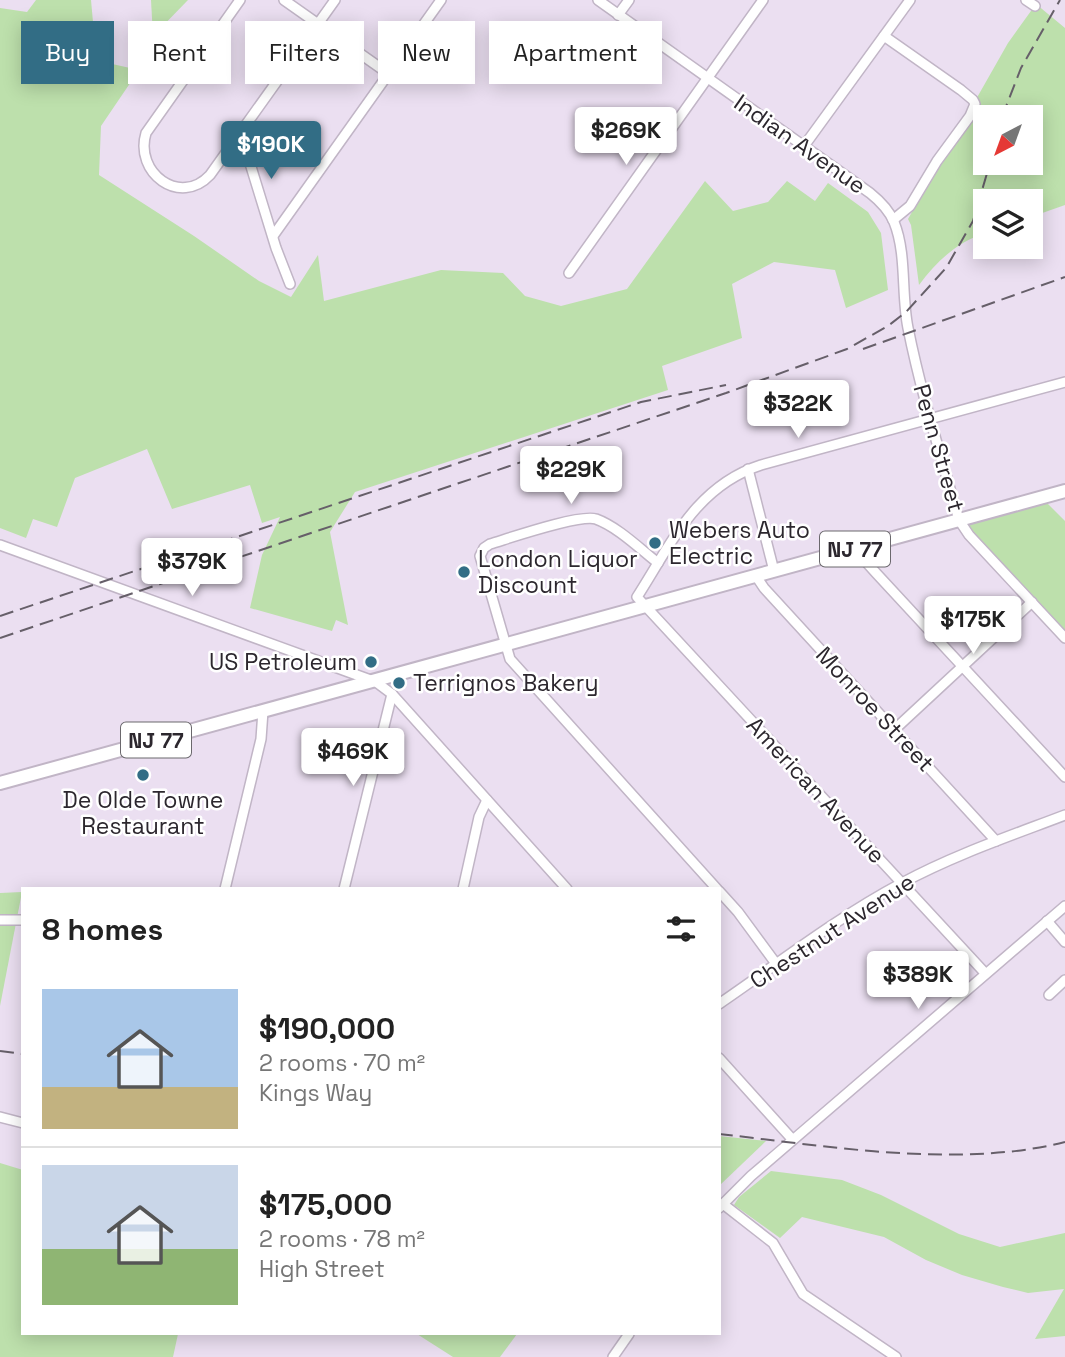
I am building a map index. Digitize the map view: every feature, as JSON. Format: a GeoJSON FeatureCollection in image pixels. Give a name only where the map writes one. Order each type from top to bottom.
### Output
{"type":"FeatureCollection","features":[{"type":"Feature","properties":{"kind":"main road","name":"NJ 77"},"geometry":{"type":"LineString","coordinates":[[0,783],[1065,491]]}},
{"type":"Feature","properties":{"kind":"street"},"geometry":{"type":"LineString","coordinates":[[240,0],[146,133],[143,148],[145,158],[156,177],[184,188],[200,184],[210,175],[276,84]]}},
{"type":"Feature","properties":{"kind":"street"},"geometry":{"type":"LineString","coordinates":[[284,0],[314,21]]}},
{"type":"Feature","properties":{"kind":"street"},"geometry":{"type":"LineString","coordinates":[[320,21],[335,0]]}},
{"type":"Feature","properties":{"kind":"street"},"geometry":{"type":"LineString","coordinates":[[426,21],[441,0]]}},
{"type":"Feature","properties":{"kind":"street","name":"Indian Avenue"},"geometry":{"type":"LineString","coordinates":[[598,0],[879,200],[893,220]]}},
{"type":"Feature","properties":{"kind":"street"},"geometry":{"type":"LineString","coordinates":[[618,15],[629,0]]}},
{"type":"Feature","properties":{"kind":"street"},"geometry":{"type":"LineString","coordinates":[[569,273],[763,0]]}},
{"type":"Feature","properties":{"kind":"street"},"geometry":{"type":"LineString","coordinates":[[804,146],[910,0]]}},
{"type":"Feature","properties":{"kind":"street"},"geometry":{"type":"LineString","coordinates":[[884,36],[974,102],[970,116],[928,175],[910,206],[893,220]]}},
{"type":"Feature","properties":{"kind":"street"},"geometry":{"type":"LineString","coordinates":[[273,236],[382,84]]}},
{"type":"Feature","properties":{"kind":"street"},"geometry":{"type":"LineString","coordinates":[[241,134],[290,284]]}},
{"type":"Feature","properties":{"kind":"street","name":"Penn Street"},"geometry":{"type":"LineString","coordinates":[[893,220],[898,240],[907,325],[959,520],[969,535],[1065,638]]}},
{"type":"Feature","properties":{"kind":"street"},"geometry":{"type":"LineString","coordinates":[[645,607],[637,597],[705,497],[724,481],[748,469],[1065,382]]}},
{"type":"Feature","properties":{"kind":"street"},"geometry":{"type":"LineString","coordinates":[[748,469],[774,571]]}},
{"type":"Feature","properties":{"kind":"street"},"geometry":{"type":"LineString","coordinates":[[658,564],[611,527],[591,518],[490,544],[481,552],[481,563],[510,659],[715,887]]}},
{"type":"Feature","properties":{"kind":"street"},"geometry":{"type":"LineString","coordinates":[[0,545],[373,681],[392,694],[565,887]]}},
{"type":"Feature","properties":{"kind":"street"},"geometry":{"type":"LineString","coordinates":[[860,548],[867,563],[1065,778]]}},
{"type":"Feature","properties":{"kind":"street","name":"Monroe Street"},"geometry":{"type":"LineString","coordinates":[[756,576],[764,588],[996,841]]}},
{"type":"Feature","properties":{"kind":"street"},"geometry":{"type":"LineString","coordinates":[[894,730],[1032,603]]}},
{"type":"Feature","properties":{"kind":"street","name":"American Avenue"},"geometry":{"type":"LineString","coordinates":[[645,607],[985,974]]}},
{"type":"Feature","properties":{"kind":"street"},"geometry":{"type":"LineString","coordinates":[[344,887],[392,694]]}},
{"type":"Feature","properties":{"kind":"street"},"geometry":{"type":"LineString","coordinates":[[225,887],[261,739],[263,711]]}},
{"type":"Feature","properties":{"kind":"street"},"geometry":{"type":"LineString","coordinates":[[463,887],[479,817],[487,800]]}},
{"type":"Feature","properties":{"kind":"street","name":"Chestnut Avenue"},"geometry":{"type":"LineString","coordinates":[[721,1003],[865,904],[902,883],[996,841],[1065,815]]}},
{"type":"Feature","properties":{"kind":"street"},"geometry":{"type":"LineString","coordinates":[[721,893],[777,965]]}},
{"type":"Feature","properties":{"kind":"street"},"geometry":{"type":"LineString","coordinates":[[896,1357],[803,1294],[773,1243],[721,1206],[792,1139],[1065,906]]}},
{"type":"Feature","properties":{"kind":"street"},"geometry":{"type":"LineString","coordinates":[[0,920],[21,920]]}},
{"type":"Feature","properties":{"kind":"street"},"geometry":{"type":"LineString","coordinates":[[1047,921],[1065,942]]}},
{"type":"Feature","properties":{"kind":"street"},"geometry":{"type":"LineString","coordinates":[[1049,995],[1065,980]]}},
{"type":"Feature","properties":{"kind":"street"},"geometry":{"type":"LineString","coordinates":[[721,1060],[792,1139]]}},
{"type":"Feature","properties":{"kind":"street"},"geometry":{"type":"LineString","coordinates":[[0,1117],[21,1122]]}},
{"type":"Feature","properties":{"kind":"street"},"geometry":{"type":"LineString","coordinates":[[613,1357],[628,1335]]}},
{"type":"Feature","properties":{"kind":"green space"},"geometry":{"type":"Polygon","coordinates":[[[36,0],[91,0],[93,21],[21,21],[21,84],[114,84],[114,64],[128,68],[130,84],[101,126],[99,175],[259,281],[291,297],[318,255],[324,301],[441,270],[503,273],[525,296],[561,306],[627,289],[705,181],[733,211],[768,202],[787,181],[815,201],[828,183],[868,212],[881,233],[888,290],[846,308],[835,270],[774,262],[732,284],[742,338],[662,366],[668,390],[355,492],[330,532],[348,625],[336,620],[332,631],[250,608],[262,555],[280,517],[262,523],[250,485],[172,509],[147,449],[75,478],[57,527],[33,519],[26,538],[0,528],[0,8],[27,12],[36,0]]]}},
{"type":"Feature","properties":{"kind":"green space"},"geometry":{"type":"Polygon","coordinates":[[[151,0],[188,0],[168,21],[152,21],[151,0]]]}},
{"type":"Feature","properties":{"kind":"green space"},"geometry":{"type":"Polygon","coordinates":[[[1036,4],[1065,28],[1065,205],[1043,213],[1043,189],[973,189],[973,238],[948,254],[919,285],[908,219],[1008,43],[1036,4]]]}},
{"type":"Feature","properties":{"kind":"green space"},"geometry":{"type":"Polygon","coordinates":[[[1042,498],[1065,521],[1065,638],[959,520],[1042,498]]]}},
{"type":"Feature","properties":{"kind":"green space"},"geometry":{"type":"Polygon","coordinates":[[[21,892],[0,1006],[0,893],[21,892]]]}},
{"type":"Feature","properties":{"kind":"green space"},"geometry":{"type":"Polygon","coordinates":[[[721,1136],[766,1141],[721,1184],[721,1136]]]}},
{"type":"Feature","properties":{"kind":"green space"},"geometry":{"type":"Polygon","coordinates":[[[0,1163],[21,1169],[21,1335],[178,1335],[173,1357],[0,1357],[0,1163]]]}},
{"type":"Feature","properties":{"kind":"green space"},"geometry":{"type":"Polygon","coordinates":[[[771,1171],[842,1180],[881,1195],[959,1234],[1000,1247],[1065,1233],[1065,1336],[1035,1339],[1064,1289],[1028,1293],[1003,1287],[962,1275],[926,1260],[884,1237],[802,1217],[780,1238],[734,1205],[739,1197],[771,1171]]]}},
{"type":"Feature","properties":{"kind":"green space"},"geometry":{"type":"Polygon","coordinates":[[[419,1335],[516,1335],[500,1357],[453,1357],[419,1335]]]}},
{"type":"Feature","properties":{"kind":"railway"},"geometry":{"type":"LineString","coordinates":[[1007,105],[1021,68],[1060,0]]}},
{"type":"Feature","properties":{"kind":"railway"},"geometry":{"type":"LineString","coordinates":[[0,638],[726,393],[847,349],[888,326],[906,312],[946,268],[973,221],[986,175]]}},
{"type":"Feature","properties":{"kind":"railway"},"geometry":{"type":"LineString","coordinates":[[863,349],[1065,277]]}},
{"type":"Feature","properties":{"kind":"railway"},"geometry":{"type":"LineString","coordinates":[[0,616],[641,402],[726,385]]}},
{"type":"Feature","properties":{"kind":"railway"},"geometry":{"type":"LineString","coordinates":[[0,1051],[21,1054]]}},
{"type":"Feature","properties":{"kind":"railway"},"geometry":{"type":"LineString","coordinates":[[721,1134],[848,1149],[937,1154],[1024,1150],[1065,1142]]}},
{"type":"Feature","properties":{"kind":"place","name":"Webers Auto Electric"},"geometry":{"type":"Point","coordinates":[655,543]}},
{"type":"Feature","properties":{"kind":"place","name":"London Liquor Discount"},"geometry":{"type":"Point","coordinates":[464,572]}},
{"type":"Feature","properties":{"kind":"place","name":"US Petroleum"},"geometry":{"type":"Point","coordinates":[371,662]}},
{"type":"Feature","properties":{"kind":"place","name":"Terrignos Bakery"},"geometry":{"type":"Point","coordinates":[399,683]}},
{"type":"Feature","properties":{"kind":"place","name":"De Olde Towne Restaurant"},"geometry":{"type":"Point","coordinates":[143,775]}}]}
